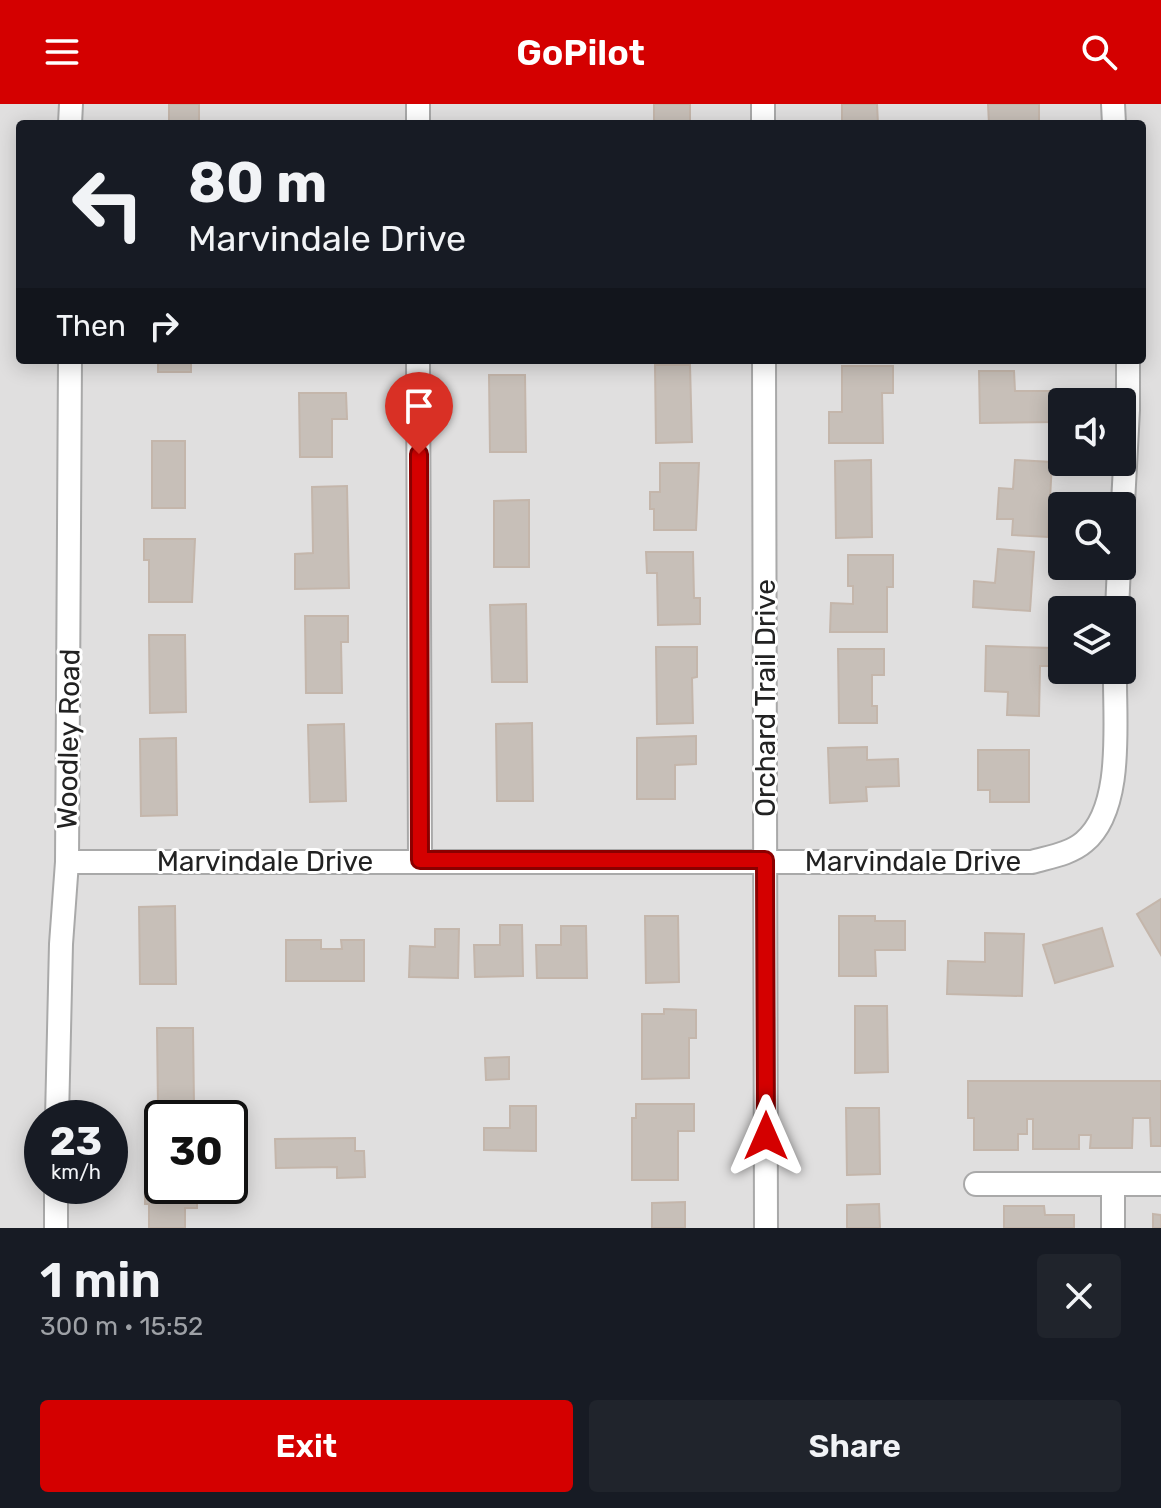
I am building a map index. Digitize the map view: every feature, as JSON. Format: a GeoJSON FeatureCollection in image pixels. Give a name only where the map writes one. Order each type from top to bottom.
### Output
{"type":"FeatureCollection","features":[{"type":"Feature","properties":{"kind":"street","name":"Woodley Road"},"geometry":{"type":"LineString","coordinates":[[57,1100],[61,944],[67,862],[70,364]]}},
{"type":"Feature","properties":{"kind":"street"},"geometry":{"type":"LineString","coordinates":[[418,364],[420,860]]}},
{"type":"Feature","properties":{"kind":"street","name":"Orchard Trail Drive"},"geometry":{"type":"LineString","coordinates":[[764,364],[766,1228]]}},
{"type":"Feature","properties":{"kind":"street"},"geometry":{"type":"LineString","coordinates":[[1124,492],[1128,364]]}},
{"type":"Feature","properties":{"kind":"street","name":"Marvindale Drive"},"geometry":{"type":"LineString","coordinates":[[67,862],[1032,862],[1064,853],[1083,843],[1102,822],[1110,799],[1114,684]]}},
{"type":"Feature","properties":{"kind":"street"},"geometry":{"type":"LineString","coordinates":[[976,1184],[1161,1184]]}},
{"type":"Feature","properties":{"kind":"street"},"geometry":{"type":"LineString","coordinates":[[1113,1184],[1113,1228]]}},
{"type":"Feature","properties":{"kind":"street"},"geometry":{"type":"LineString","coordinates":[[56,1204],[56,1228]]}},
{"type":"Feature","properties":{"kind":"shaded area"},"geometry":{"type":"Polygon","coordinates":[[[0,104],[1161,104],[1161,1228],[0,1228],[0,104]]]}},
{"type":"Feature","properties":{"kind":"building"},"geometry":{"type":"Polygon","coordinates":[[[169,104],[199,104],[199,120],[169,120],[169,104]]]}},
{"type":"Feature","properties":{"kind":"building"},"geometry":{"type":"Polygon","coordinates":[[[654,104],[690,104],[690,120],[654,120],[654,104]]]}},
{"type":"Feature","properties":{"kind":"building"},"geometry":{"type":"Polygon","coordinates":[[[842,104],[877,104],[878,120],[842,120],[842,104]]]}},
{"type":"Feature","properties":{"kind":"building"},"geometry":{"type":"Polygon","coordinates":[[[988,104],[1039,104],[1039,120],[989,120],[988,104]]]}},
{"type":"Feature","properties":{"kind":"building"},"geometry":{"type":"Polygon","coordinates":[[[158,364],[191,364],[191,372],[158,372],[158,364]]]}},
{"type":"Feature","properties":{"kind":"building"},"geometry":{"type":"Polygon","coordinates":[[[655,365],[690,365],[692,442],[656,443],[655,365]]]}},
{"type":"Feature","properties":{"kind":"building"},"geometry":{"type":"Polygon","coordinates":[[[842,366],[893,366],[893,393],[882,393],[883,443],[829,443],[829,412],[842,412],[842,366]]]}},
{"type":"Feature","properties":{"kind":"building"},"geometry":{"type":"Polygon","coordinates":[[[979,371],[1014,371],[1015,391],[1048,391],[1048,422],[980,423],[979,371]]]}},
{"type":"Feature","properties":{"kind":"building"},"geometry":{"type":"Polygon","coordinates":[[[489,375],[525,375],[526,452],[490,452],[489,375]]]}},
{"type":"Feature","properties":{"kind":"building"},"geometry":{"type":"Polygon","coordinates":[[[299,393],[346,393],[347,419],[332,419],[332,457],[300,457],[299,393]]]}},
{"type":"Feature","properties":{"kind":"building"},"geometry":{"type":"Polygon","coordinates":[[[152,441],[185,441],[185,508],[152,508],[152,441]]]}},
{"type":"Feature","properties":{"kind":"building"},"geometry":{"type":"Polygon","coordinates":[[[871,460],[872,537],[836,538],[835,461],[871,460]]]}},
{"type":"Feature","properties":{"kind":"building"},"geometry":{"type":"Polygon","coordinates":[[[1015,460],[1048,462],[1048,476],[1051,476],[1048,537],[1012,535],[1013,519],[997,519],[999,488],[1013,489],[1015,460]]]}},
{"type":"Feature","properties":{"kind":"building"},"geometry":{"type":"Polygon","coordinates":[[[660,463],[699,463],[696,530],[654,530],[650,492],[660,492],[660,463]]]}},
{"type":"Feature","properties":{"kind":"building"},"geometry":{"type":"Polygon","coordinates":[[[347,486],[349,588],[295,589],[295,554],[313,553],[312,487],[347,486]]]}},
{"type":"Feature","properties":{"kind":"building"},"geometry":{"type":"Polygon","coordinates":[[[529,500],[529,567],[494,567],[494,501],[529,500]]]}},
{"type":"Feature","properties":{"kind":"building"},"geometry":{"type":"Polygon","coordinates":[[[144,539],[195,539],[192,602],[149,602],[149,560],[144,560],[144,539]]]}},
{"type":"Feature","properties":{"kind":"building"},"geometry":{"type":"Polygon","coordinates":[[[998,549],[1034,552],[1030,611],[973,607],[974,581],[995,583],[998,549]]]}},
{"type":"Feature","properties":{"kind":"building"},"geometry":{"type":"Polygon","coordinates":[[[646,552],[693,552],[694,598],[700,598],[700,624],[658,625],[657,573],[647,573],[646,552]]]}},
{"type":"Feature","properties":{"kind":"building"},"geometry":{"type":"Polygon","coordinates":[[[848,555],[893,555],[893,587],[887,587],[887,632],[830,632],[831,603],[853,604],[853,586],[848,586],[848,555]]]}},
{"type":"Feature","properties":{"kind":"building"},"geometry":{"type":"Polygon","coordinates":[[[526,604],[527,682],[492,682],[490,605],[526,604]]]}},
{"type":"Feature","properties":{"kind":"building"},"geometry":{"type":"Polygon","coordinates":[[[305,616],[348,616],[348,642],[341,642],[342,693],[306,693],[305,616]]]}},
{"type":"Feature","properties":{"kind":"building"},"geometry":{"type":"Polygon","coordinates":[[[149,635],[185,635],[186,712],[150,713],[149,635]]]}},
{"type":"Feature","properties":{"kind":"building"},"geometry":{"type":"Polygon","coordinates":[[[986,646],[1048,648],[1048,666],[1040,666],[1039,716],[1007,715],[1008,692],[985,691],[986,646]]]}},
{"type":"Feature","properties":{"kind":"building"},"geometry":{"type":"Polygon","coordinates":[[[656,647],[697,647],[697,677],[692,678],[693,723],[657,724],[656,647]]]}},
{"type":"Feature","properties":{"kind":"building"},"geometry":{"type":"Polygon","coordinates":[[[838,649],[884,649],[884,675],[872,675],[872,706],[877,706],[877,723],[839,723],[838,649]]]}},
{"type":"Feature","properties":{"kind":"building"},"geometry":{"type":"Polygon","coordinates":[[[532,723],[533,801],[497,801],[496,724],[532,723]]]}},
{"type":"Feature","properties":{"kind":"building"},"geometry":{"type":"Polygon","coordinates":[[[344,724],[346,801],[310,802],[308,725],[344,724]]]}},
{"type":"Feature","properties":{"kind":"building"},"geometry":{"type":"Polygon","coordinates":[[[696,736],[696,764],[675,765],[675,799],[637,799],[637,738],[696,736]]]}},
{"type":"Feature","properties":{"kind":"building"},"geometry":{"type":"Polygon","coordinates":[[[176,738],[177,815],[141,816],[140,739],[176,738]]]}},
{"type":"Feature","properties":{"kind":"building"},"geometry":{"type":"Polygon","coordinates":[[[867,747],[867,760],[898,759],[899,786],[866,787],[867,801],[830,803],[828,748],[867,747]]]}},
{"type":"Feature","properties":{"kind":"building"},"geometry":{"type":"Polygon","coordinates":[[[978,750],[1029,750],[1029,802],[990,802],[990,790],[978,790],[978,750]]]}},
{"type":"Feature","properties":{"kind":"building"},"geometry":{"type":"Polygon","coordinates":[[[1161,899],[1161,955],[1137,914],[1161,899]]]}},
{"type":"Feature","properties":{"kind":"building"},"geometry":{"type":"Polygon","coordinates":[[[175,906],[176,984],[140,984],[139,907],[175,906]]]}},
{"type":"Feature","properties":{"kind":"building"},"geometry":{"type":"Polygon","coordinates":[[[645,916],[678,916],[679,982],[646,983],[645,916]]]}},
{"type":"Feature","properties":{"kind":"building"},"geometry":{"type":"Polygon","coordinates":[[[839,916],[875,916],[875,921],[905,921],[905,950],[875,950],[876,976],[839,976],[839,916]]]}},
{"type":"Feature","properties":{"kind":"building"},"geometry":{"type":"Polygon","coordinates":[[[500,925],[522,925],[523,976],[475,977],[474,945],[500,945],[500,925]]]}},
{"type":"Feature","properties":{"kind":"building"},"geometry":{"type":"Polygon","coordinates":[[[561,926],[586,926],[587,978],[537,978],[536,945],[561,945],[561,926]]]}},
{"type":"Feature","properties":{"kind":"building"},"geometry":{"type":"Polygon","coordinates":[[[1102,928],[1113,966],[1055,983],[1043,945],[1102,928]]]}},
{"type":"Feature","properties":{"kind":"building"},"geometry":{"type":"Polygon","coordinates":[[[435,929],[459,929],[458,978],[409,977],[410,946],[435,947],[435,929]]]}},
{"type":"Feature","properties":{"kind":"building"},"geometry":{"type":"Polygon","coordinates":[[[985,933],[1024,934],[1022,996],[947,994],[948,961],[985,962],[985,933]]]}},
{"type":"Feature","properties":{"kind":"building"},"geometry":{"type":"Polygon","coordinates":[[[286,940],[321,940],[321,949],[342,949],[341,940],[364,940],[364,981],[286,981],[286,940]]]}},
{"type":"Feature","properties":{"kind":"building"},"geometry":{"type":"Polygon","coordinates":[[[855,1006],[887,1006],[888,1072],[855,1073],[855,1006]]]}},
{"type":"Feature","properties":{"kind":"building"},"geometry":{"type":"Polygon","coordinates":[[[664,1009],[696,1010],[696,1038],[689,1038],[689,1078],[642,1079],[642,1014],[664,1014],[664,1009]]]}},
{"type":"Feature","properties":{"kind":"building"},"geometry":{"type":"Polygon","coordinates":[[[157,1028],[193,1028],[194,1100],[158,1100],[157,1028]]]}},
{"type":"Feature","properties":{"kind":"building"},"geometry":{"type":"Polygon","coordinates":[[[509,1057],[509,1079],[486,1080],[485,1058],[509,1057]]]}},
{"type":"Feature","properties":{"kind":"building"},"geometry":{"type":"Polygon","coordinates":[[[968,1081],[1161,1081],[1161,1146],[1151,1146],[1150,1118],[1133,1118],[1132,1148],[1090,1148],[1091,1135],[1079,1135],[1079,1149],[1033,1149],[1033,1119],[1027,1119],[1027,1134],[1018,1134],[1018,1150],[974,1150],[974,1118],[968,1118],[968,1081]]]}},
{"type":"Feature","properties":{"kind":"building"},"geometry":{"type":"Polygon","coordinates":[[[636,1104],[694,1104],[694,1131],[678,1131],[678,1180],[632,1180],[632,1118],[636,1118],[636,1104]]]}},
{"type":"Feature","properties":{"kind":"building"},"geometry":{"type":"Polygon","coordinates":[[[510,1106],[536,1106],[536,1151],[484,1150],[484,1128],[510,1128],[510,1106]]]}},
{"type":"Feature","properties":{"kind":"building"},"geometry":{"type":"Polygon","coordinates":[[[846,1108],[879,1108],[880,1174],[847,1175],[846,1108]]]}},
{"type":"Feature","properties":{"kind":"building"},"geometry":{"type":"Polygon","coordinates":[[[355,1138],[355,1151],[364,1151],[365,1177],[337,1178],[337,1167],[276,1168],[275,1139],[355,1138]]]}},
{"type":"Feature","properties":{"kind":"building"},"geometry":{"type":"Polygon","coordinates":[[[685,1202],[685,1228],[652,1228],[652,1203],[685,1202]]]}},
{"type":"Feature","properties":{"kind":"building"},"geometry":{"type":"Polygon","coordinates":[[[149,1204],[197,1204],[197,1208],[185,1208],[185,1228],[149,1228],[149,1204]]]}},
{"type":"Feature","properties":{"kind":"building"},"geometry":{"type":"Polygon","coordinates":[[[879,1204],[880,1228],[847,1228],[847,1205],[879,1204]]]}},
{"type":"Feature","properties":{"kind":"building"},"geometry":{"type":"Polygon","coordinates":[[[1004,1206],[1044,1206],[1045,1215],[1074,1215],[1074,1228],[1004,1228],[1004,1206]]]}},
{"type":"Feature","properties":{"kind":"building"},"geometry":{"type":"Polygon","coordinates":[[[1153,1214],[1161,1215],[1161,1228],[1153,1228],[1153,1214]]]}},
{"type":"Feature","properties":{"kind":"route"},"geometry":{"type":"LineString","coordinates":[[419,454],[420,860],[765,860],[766,1136]]}}]}
